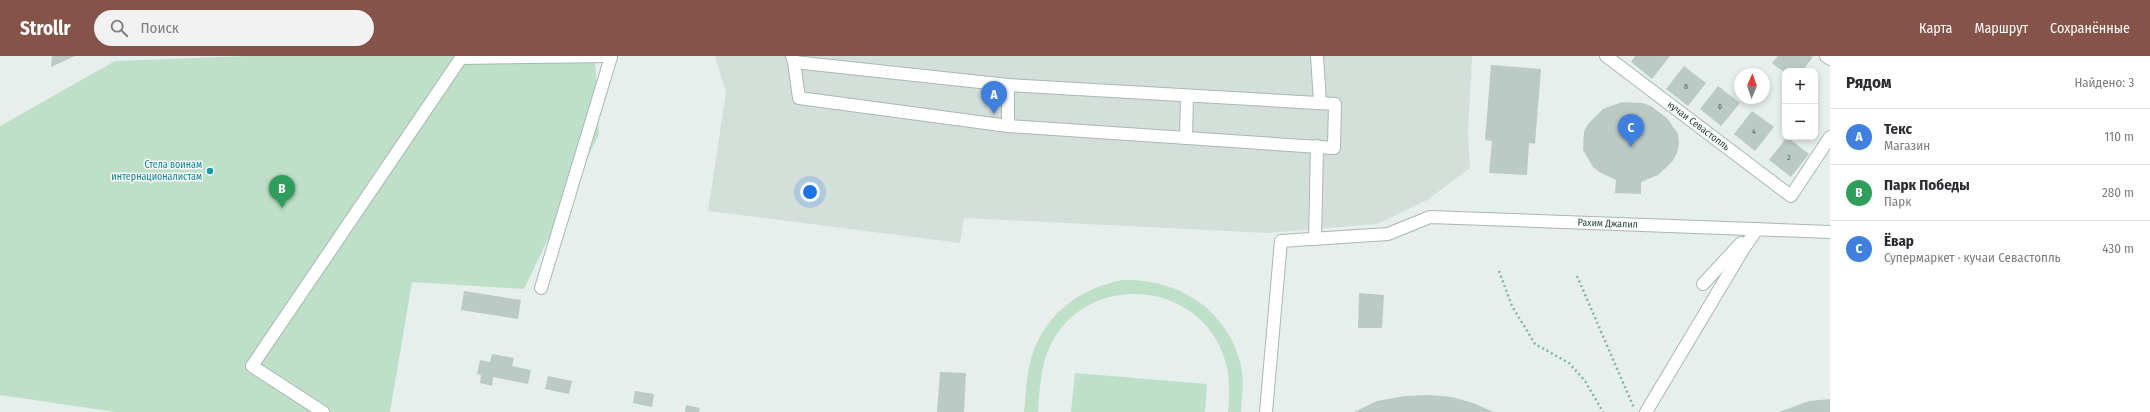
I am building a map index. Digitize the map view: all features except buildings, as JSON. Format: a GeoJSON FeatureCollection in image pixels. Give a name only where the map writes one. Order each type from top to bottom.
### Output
{"type":"FeatureCollection","features":[{"type":"Feature","properties":{"kind":"street"},"geometry":{"type":"LineString","coordinates":[[1317,56],[1320,103]]}},
{"type":"Feature","properties":{"kind":"street","name":"кучаи Севастопль"},"geometry":{"type":"LineString","coordinates":[[1606,56],[1791,196],[1830,137]]}},
{"type":"Feature","properties":{"kind":"street"},"geometry":{"type":"LineString","coordinates":[[1826,56],[1830,59]]}},
{"type":"Feature","properties":{"kind":"street"},"geometry":{"type":"LineString","coordinates":[[323,412],[252,366],[460,58],[611,57],[542,288]]}},
{"type":"Feature","properties":{"kind":"street"},"geometry":{"type":"LineString","coordinates":[[793,59],[1008,85],[1187,96],[1335,104],[1334,148],[1008,126],[799,98],[793,59]]}},
{"type":"Feature","properties":{"kind":"street"},"geometry":{"type":"LineString","coordinates":[[1008,85],[1008,126]]}},
{"type":"Feature","properties":{"kind":"street"},"geometry":{"type":"LineString","coordinates":[[1186,138],[1187,96]]}},
{"type":"Feature","properties":{"kind":"street"},"geometry":{"type":"LineString","coordinates":[[1315,239],[1317,146]]}},
{"type":"Feature","properties":{"kind":"street","name":"Рахим Джалил"},"geometry":{"type":"LineString","coordinates":[[1266,412],[1281,241],[1388,234],[1430,217],[1830,232]]}},
{"type":"Feature","properties":{"kind":"street"},"geometry":{"type":"LineString","coordinates":[[1703,284],[1737,247],[1757,229]]}},
{"type":"Feature","properties":{"kind":"street"},"geometry":{"type":"LineString","coordinates":[[1646,412],[1744,248],[1757,229]]}},
{"type":"Feature","properties":{"kind":"path"},"geometry":{"type":"LineString","coordinates":[[1499,271],[1512,306],[1535,344],[1569,363],[1585,381],[1603,412]]}},
{"type":"Feature","properties":{"kind":"path"},"geometry":{"type":"LineString","coordinates":[[1577,276],[1636,412]]}},
{"type":"Feature","properties":{"kind":"shaded area"},"geometry":{"type":"Polygon","coordinates":[[[715,56],[1472,56],[1468,132],[1470,168],[1427,200],[1377,224],[1267,233],[964,218],[960,243],[708,211],[726,92],[715,56]]]}},
{"type":"Feature","properties":{"kind":"green space"},"geometry":{"type":"Polygon","coordinates":[[[247,56],[595,56],[599,134],[524,289],[412,282],[390,412],[115,412],[0,395],[0,126],[115,61],[247,56]]]}},
{"type":"Feature","properties":{"kind":"green space"},"geometry":{"type":"Polygon","coordinates":[[[1122,280],[1143,281],[1181,291],[1198,301],[1212,313],[1225,328],[1234,346],[1241,366],[1243,383],[1241,412],[1228,412],[1229,387],[1226,363],[1220,347],[1205,324],[1185,308],[1161,298],[1136,294],[1111,297],[1087,306],[1067,322],[1047,352],[1041,377],[1038,412],[1024,412],[1030,363],[1035,347],[1052,319],[1076,298],[1090,290],[1122,280]]]}},
{"type":"Feature","properties":{"kind":"green space"},"geometry":{"type":"Polygon","coordinates":[[[1075,373],[1207,384],[1205,412],[1071,412],[1075,373]]]}},
{"type":"Feature","properties":{"kind":"place","name":"Текс"},"geometry":{"type":"Point","coordinates":[994,114]}},
{"type":"Feature","properties":{"kind":"place","name":"Ёвар"},"geometry":{"type":"Point","coordinates":[1631,147]}},
{"type":"Feature","properties":{"kind":"place","name":"Стела воинам интернационалистам"},"geometry":{"type":"Point","coordinates":[210,171]}},
{"type":"Feature","properties":{"kind":"place","name":"Парк Победы"},"geometry":{"type":"Point","coordinates":[282,208]}}]}
